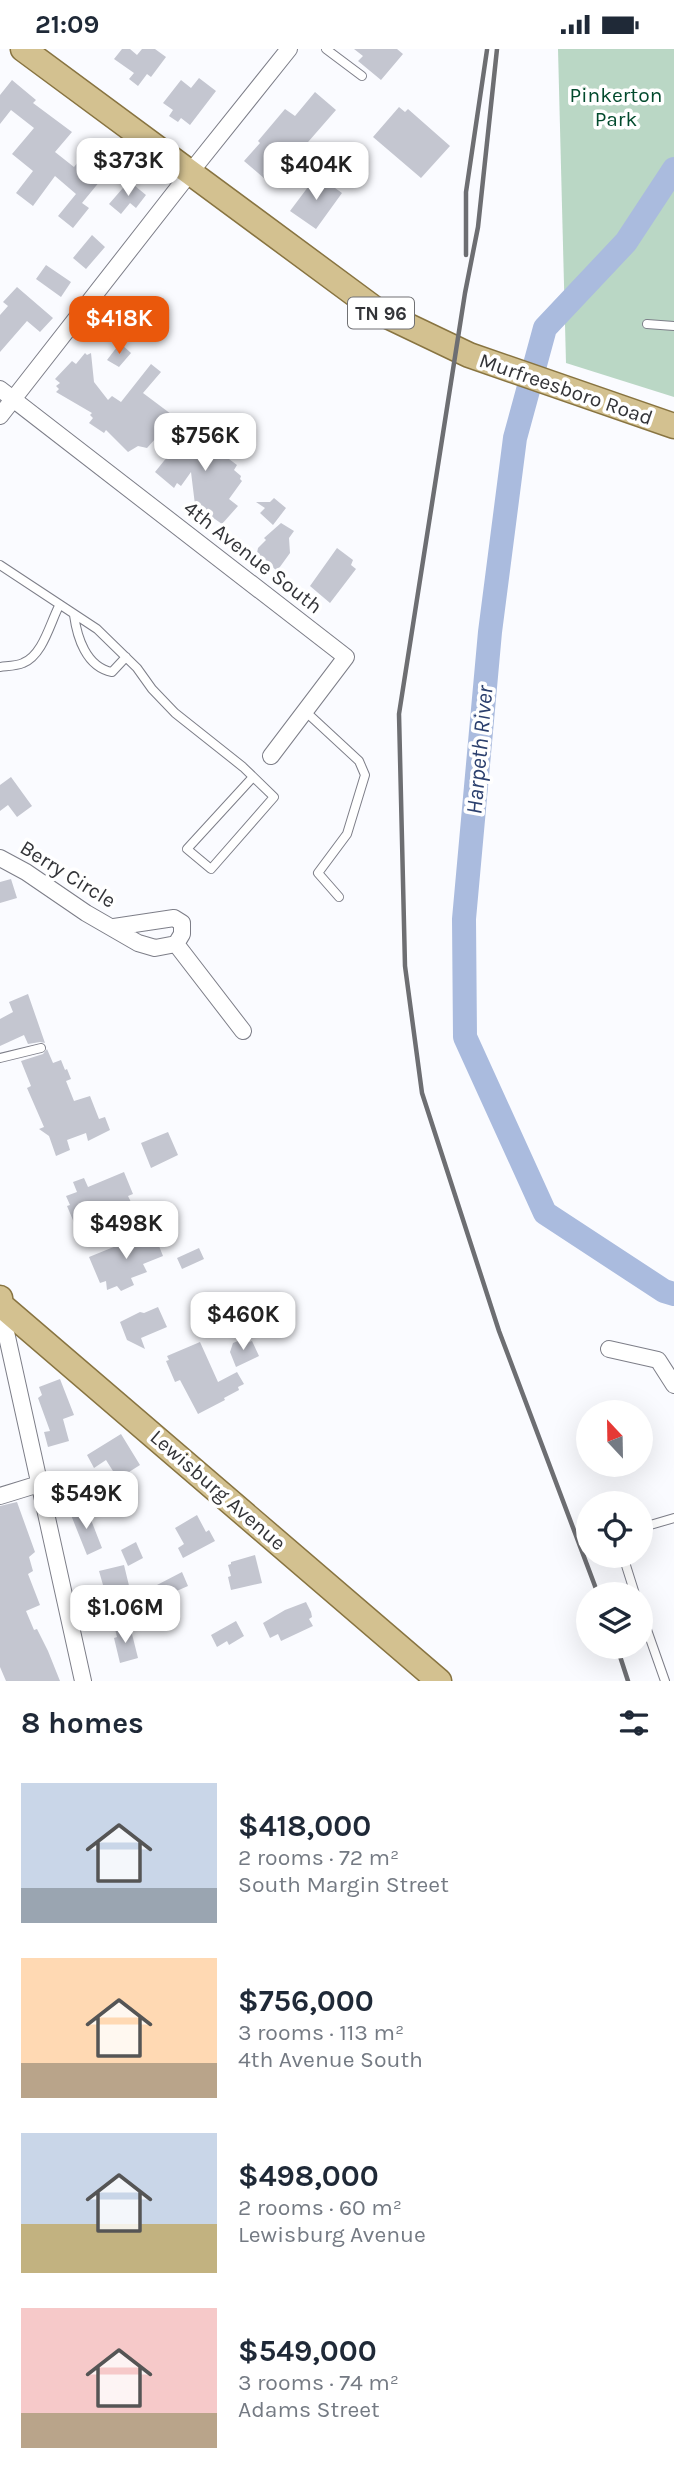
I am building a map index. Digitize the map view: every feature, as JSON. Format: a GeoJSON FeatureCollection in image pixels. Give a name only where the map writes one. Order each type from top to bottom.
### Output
{"type":"FeatureCollection","features":[{"type":"Feature","properties":{"kind":"main road","name":"TN 96"},"geometry":{"type":"LineString","coordinates":[[23,49],[188,174]]}},
{"type":"Feature","properties":{"kind":"main road","name":"Murfreesboro Road"},"geometry":{"type":"LineString","coordinates":[[188,174],[379,312],[463,353],[674,426]]}},
{"type":"Feature","properties":{"kind":"main road","name":"Lewisburg Avenue"},"geometry":{"type":"LineString","coordinates":[[0,1303],[439,1681]]}},
{"type":"Feature","properties":{"kind":"street"},"geometry":{"type":"LineString","coordinates":[[0,416],[6,394],[289,49]]}},
{"type":"Feature","properties":{"kind":"street","name":"4th Avenue South"},"geometry":{"type":"LineString","coordinates":[[6,394],[346,657],[305,711]]}},
{"type":"Feature","properties":{"kind":"street"},"geometry":{"type":"LineString","coordinates":[[271,756],[305,711]]}},
{"type":"Feature","properties":{"kind":"street","name":"Berry Circle"},"geometry":{"type":"LineString","coordinates":[[0,858],[26,871],[86,913],[138,943],[155,949],[176,944],[182,934],[182,923],[174,918],[114,927]]}},
{"type":"Feature","properties":{"kind":"street"},"geometry":{"type":"LineString","coordinates":[[176,944],[243,1031]]}},
{"type":"Feature","properties":{"kind":"street"},"geometry":{"type":"LineString","coordinates":[[0,1303],[83,1681]]}},
{"type":"Feature","properties":{"kind":"street"},"geometry":{"type":"LineString","coordinates":[[609,1349],[657,1360],[674,1385]]}},
{"type":"Feature","properties":{"kind":"street"},"geometry":{"type":"LineString","coordinates":[[0,1496],[39,1484]]}},
{"type":"Feature","properties":{"kind":"lane"},"geometry":{"type":"LineString","coordinates":[[326,49],[362,76]]}},
{"type":"Feature","properties":{"kind":"lane"},"geometry":{"type":"LineString","coordinates":[[647,324],[674,326]]}},
{"type":"Feature","properties":{"kind":"lane"},"geometry":{"type":"LineString","coordinates":[[0,565],[97,629],[126,657],[175,713],[253,777],[274,797],[211,869],[187,849],[253,777]]}},
{"type":"Feature","properties":{"kind":"lane"},"geometry":{"type":"LineString","coordinates":[[0,667],[24,663],[31,657],[40,647],[60,605]]}},
{"type":"Feature","properties":{"kind":"lane"},"geometry":{"type":"LineString","coordinates":[[74,615],[76,631],[82,645],[90,658],[104,671],[112,672],[126,657]]}},
{"type":"Feature","properties":{"kind":"lane"},"geometry":{"type":"LineString","coordinates":[[305,711],[359,761],[365,775],[347,834],[318,873],[339,897]]}},
{"type":"Feature","properties":{"kind":"lane"},"geometry":{"type":"LineString","coordinates":[[0,1058],[41,1048]]}},
{"type":"Feature","properties":{"kind":"lane"},"geometry":{"type":"LineString","coordinates":[[653,1524],[674,1518]]}},
{"type":"Feature","properties":{"kind":"lane"},"geometry":{"type":"LineString","coordinates":[[653,1647],[665,1681]]}},
{"type":"Feature","properties":{"kind":"green space","name":"Pinkerton Park"},"geometry":{"type":"Polygon","coordinates":[[[558,49],[674,49],[674,397],[566,363],[558,49]]]}},
{"type":"Feature","properties":{"kind":"building"},"geometry":{"type":"Polygon","coordinates":[[[122,49],[130,49],[137,55],[142,49],[155,49],[166,57],[151,77],[147,74],[138,86],[129,79],[134,73],[114,59],[122,49]]]}},
{"type":"Feature","properties":{"kind":"building"},"geometry":{"type":"Polygon","coordinates":[[[354,49],[397,49],[403,54],[381,80],[358,61],[363,56],[354,49]]]}},
{"type":"Feature","properties":{"kind":"building"},"geometry":{"type":"Polygon","coordinates":[[[199,78],[216,91],[190,125],[181,118],[178,122],[169,116],[173,110],[163,103],[181,80],[191,88],[199,78]]]}},
{"type":"Feature","properties":{"kind":"building"},"geometry":{"type":"Polygon","coordinates":[[[12,80],[36,100],[33,103],[72,132],[55,152],[74,167],[91,146],[114,164],[82,203],[89,208],[73,228],[58,216],[76,194],[55,176],[33,206],[16,193],[33,171],[12,154],[34,128],[11,110],[0,124],[0,95],[12,80]]]}},
{"type":"Feature","properties":{"kind":"building"},"geometry":{"type":"Polygon","coordinates":[[[315,92],[336,110],[274,181],[268,176],[265,179],[244,161],[285,109],[295,116],[315,92]]]}},
{"type":"Feature","properties":{"kind":"building"},"geometry":{"type":"Polygon","coordinates":[[[399,107],[405,112],[408,109],[450,146],[421,178],[373,137],[399,107]]]}},
{"type":"Feature","properties":{"kind":"building"},"geometry":{"type":"Polygon","coordinates":[[[317,175],[342,193],[316,229],[290,211],[317,175]]]}},
{"type":"Feature","properties":{"kind":"building"},"geometry":{"type":"Polygon","coordinates":[[[129,181],[146,195],[136,208],[130,203],[121,214],[109,204],[129,181]]]}},
{"type":"Feature","properties":{"kind":"building"},"geometry":{"type":"Polygon","coordinates":[[[92,235],[105,247],[86,269],[73,258],[92,235]]]}},
{"type":"Feature","properties":{"kind":"building"},"geometry":{"type":"Polygon","coordinates":[[[46,265],[71,282],[61,297],[36,279],[46,265]]]}},
{"type":"Feature","properties":{"kind":"building"},"geometry":{"type":"Polygon","coordinates":[[[17,287],[53,318],[40,332],[27,321],[0,352],[0,315],[8,306],[3,302],[17,287]]]}},
{"type":"Feature","properties":{"kind":"building"},"geometry":{"type":"Polygon","coordinates":[[[120,343],[131,353],[119,367],[107,360],[120,343]]]}},
{"type":"Feature","properties":{"kind":"building"},"geometry":{"type":"Polygon","coordinates":[[[85,353],[91,353],[94,382],[108,400],[112,396],[121,402],[151,364],[161,372],[143,393],[175,417],[147,448],[138,446],[128,452],[106,430],[104,433],[89,423],[93,418],[90,415],[92,413],[56,392],[59,389],[56,386],[60,383],[55,379],[72,361],[76,364],[85,353]]]}},
{"type":"Feature","properties":{"kind":"building"},"geometry":{"type":"Polygon","coordinates":[[[205,425],[219,435],[215,439],[234,452],[229,459],[237,465],[234,470],[241,476],[242,481],[229,499],[238,506],[222,524],[195,505],[191,472],[181,486],[177,483],[174,488],[155,472],[176,446],[183,451],[205,425]]]}},
{"type":"Feature","properties":{"kind":"building"},"geometry":{"type":"Polygon","coordinates":[[[274,498],[286,508],[273,525],[260,513],[265,508],[256,502],[270,502],[274,498]]]}},
{"type":"Feature","properties":{"kind":"building"},"geometry":{"type":"Polygon","coordinates":[[[281,523],[294,531],[289,538],[290,553],[277,571],[257,553],[266,540],[264,538],[281,523]]]}},
{"type":"Feature","properties":{"kind":"building"},"geometry":{"type":"Polygon","coordinates":[[[337,548],[353,560],[351,565],[356,569],[330,603],[310,586],[337,548]]]}},
{"type":"Feature","properties":{"kind":"building"},"geometry":{"type":"Polygon","coordinates":[[[11,777],[32,806],[17,817],[8,805],[0,811],[0,785],[11,777]]]}},
{"type":"Feature","properties":{"kind":"building"},"geometry":{"type":"Polygon","coordinates":[[[11,879],[17,898],[0,903],[0,882],[11,879]]]}},
{"type":"Feature","properties":{"kind":"building"},"geometry":{"type":"Polygon","coordinates":[[[28,994],[45,1043],[28,1044],[24,1035],[0,1046],[0,1019],[13,1012],[9,1002],[28,994]]]}},
{"type":"Feature","properties":{"kind":"building"},"geometry":{"type":"Polygon","coordinates":[[[47,1049],[53,1063],[61,1060],[65,1070],[67,1069],[71,1079],[66,1081],[74,1101],[90,1096],[99,1119],[105,1117],[110,1130],[88,1141],[86,1133],[67,1140],[70,1150],[56,1156],[49,1136],[39,1129],[44,1127],[27,1088],[31,1086],[21,1061],[43,1054],[47,1049]]]}},
{"type":"Feature","properties":{"kind":"building"},"geometry":{"type":"Polygon","coordinates":[[[168,1132],[178,1155],[151,1168],[141,1143],[168,1132]]]}},
{"type":"Feature","properties":{"kind":"building"},"geometry":{"type":"Polygon","coordinates":[[[124,1172],[133,1194],[128,1196],[131,1202],[114,1209],[112,1207],[75,1225],[66,1196],[77,1192],[73,1182],[84,1178],[88,1187],[124,1172]]]}},
{"type":"Feature","properties":{"kind":"building"},"geometry":{"type":"Polygon","coordinates":[[[153,1231],[163,1256],[143,1264],[147,1272],[131,1278],[134,1285],[121,1291],[117,1286],[107,1290],[106,1281],[100,1283],[89,1257],[153,1231]]]}},
{"type":"Feature","properties":{"kind":"building"},"geometry":{"type":"Polygon","coordinates":[[[199,1248],[204,1259],[182,1269],[177,1258],[199,1248]]]}},
{"type":"Feature","properties":{"kind":"building"},"geometry":{"type":"Polygon","coordinates":[[[158,1307],[167,1327],[141,1338],[145,1349],[127,1340],[120,1322],[158,1307]]]}},
{"type":"Feature","properties":{"kind":"building"},"geometry":{"type":"Polygon","coordinates":[[[243,1339],[252,1341],[259,1356],[236,1367],[230,1352],[233,1343],[243,1339]]]}},
{"type":"Feature","properties":{"kind":"building"},"geometry":{"type":"Polygon","coordinates":[[[200,1342],[218,1382],[237,1372],[244,1384],[224,1398],[225,1400],[198,1414],[180,1380],[175,1382],[166,1361],[169,1360],[167,1356],[200,1342]]]}},
{"type":"Feature","properties":{"kind":"building"},"geometry":{"type":"Polygon","coordinates":[[[60,1379],[74,1415],[63,1419],[69,1441],[48,1447],[44,1432],[50,1431],[38,1398],[42,1395],[39,1387],[60,1379]]]}},
{"type":"Feature","properties":{"kind":"building"},"geometry":{"type":"Polygon","coordinates":[[[121,1434],[140,1465],[118,1479],[106,1460],[94,1468],[87,1455],[121,1434]]]}},
{"type":"Feature","properties":{"kind":"building"},"geometry":{"type":"Polygon","coordinates":[[[17,1502],[35,1552],[29,1557],[33,1571],[28,1574],[40,1605],[26,1611],[34,1630],[37,1629],[48,1651],[60,1681],[6,1681],[0,1667],[0,1506],[17,1502]]]}},
{"type":"Feature","properties":{"kind":"building"},"geometry":{"type":"Polygon","coordinates":[[[86,1507],[102,1548],[87,1555],[71,1515],[86,1507]]]}},
{"type":"Feature","properties":{"kind":"building"},"geometry":{"type":"Polygon","coordinates":[[[197,1515],[206,1532],[209,1530],[215,1541],[183,1558],[178,1548],[184,1544],[175,1528],[197,1515]]]}},
{"type":"Feature","properties":{"kind":"building"},"geometry":{"type":"Polygon","coordinates":[[[136,1542],[143,1558],[128,1566],[121,1550],[136,1542]]]}},
{"type":"Feature","properties":{"kind":"building"},"geometry":{"type":"Polygon","coordinates":[[[255,1555],[262,1583],[231,1590],[228,1565],[255,1555]]]}},
{"type":"Feature","properties":{"kind":"building"},"geometry":{"type":"Polygon","coordinates":[[[124,1565],[132,1598],[123,1600],[125,1606],[107,1610],[105,1598],[100,1600],[97,1587],[103,1585],[99,1571],[124,1565]]]}},
{"type":"Feature","properties":{"kind":"building"},"geometry":{"type":"Polygon","coordinates":[[[182,1572],[188,1586],[162,1594],[157,1585],[182,1572]]]}},
{"type":"Feature","properties":{"kind":"building"},"geometry":{"type":"Polygon","coordinates":[[[306,1602],[313,1626],[281,1641],[278,1634],[270,1638],[263,1623],[306,1602]]]}},
{"type":"Feature","properties":{"kind":"building"},"geometry":{"type":"Polygon","coordinates":[[[236,1621],[244,1636],[229,1645],[227,1641],[217,1647],[211,1635],[236,1621]]]}},
{"type":"Feature","properties":{"kind":"building"},"geometry":{"type":"Polygon","coordinates":[[[130,1626],[138,1658],[120,1663],[114,1638],[117,1637],[115,1629],[130,1626]]]}},
{"type":"Feature","properties":{"kind":"waterway","name":"Harpeth River"},"geometry":{"type":"LineString","coordinates":[[674,169],[626,242],[545,328],[515,438],[490,632],[464,919],[465,1037],[545,1213],[664,1291],[674,1294]]}},
{"type":"Feature","properties":{"kind":"railway"},"geometry":{"type":"LineString","coordinates":[[497,49],[478,227],[465,293],[399,714],[405,966],[422,1093],[499,1331],[593,1582]]}},
{"type":"Feature","properties":{"kind":"railway"},"geometry":{"type":"LineString","coordinates":[[466,255],[466,192],[487,50]]}},
{"type":"Feature","properties":{"kind":"railway"},"geometry":{"type":"LineString","coordinates":[[621,1659],[628,1681]]}}]}
